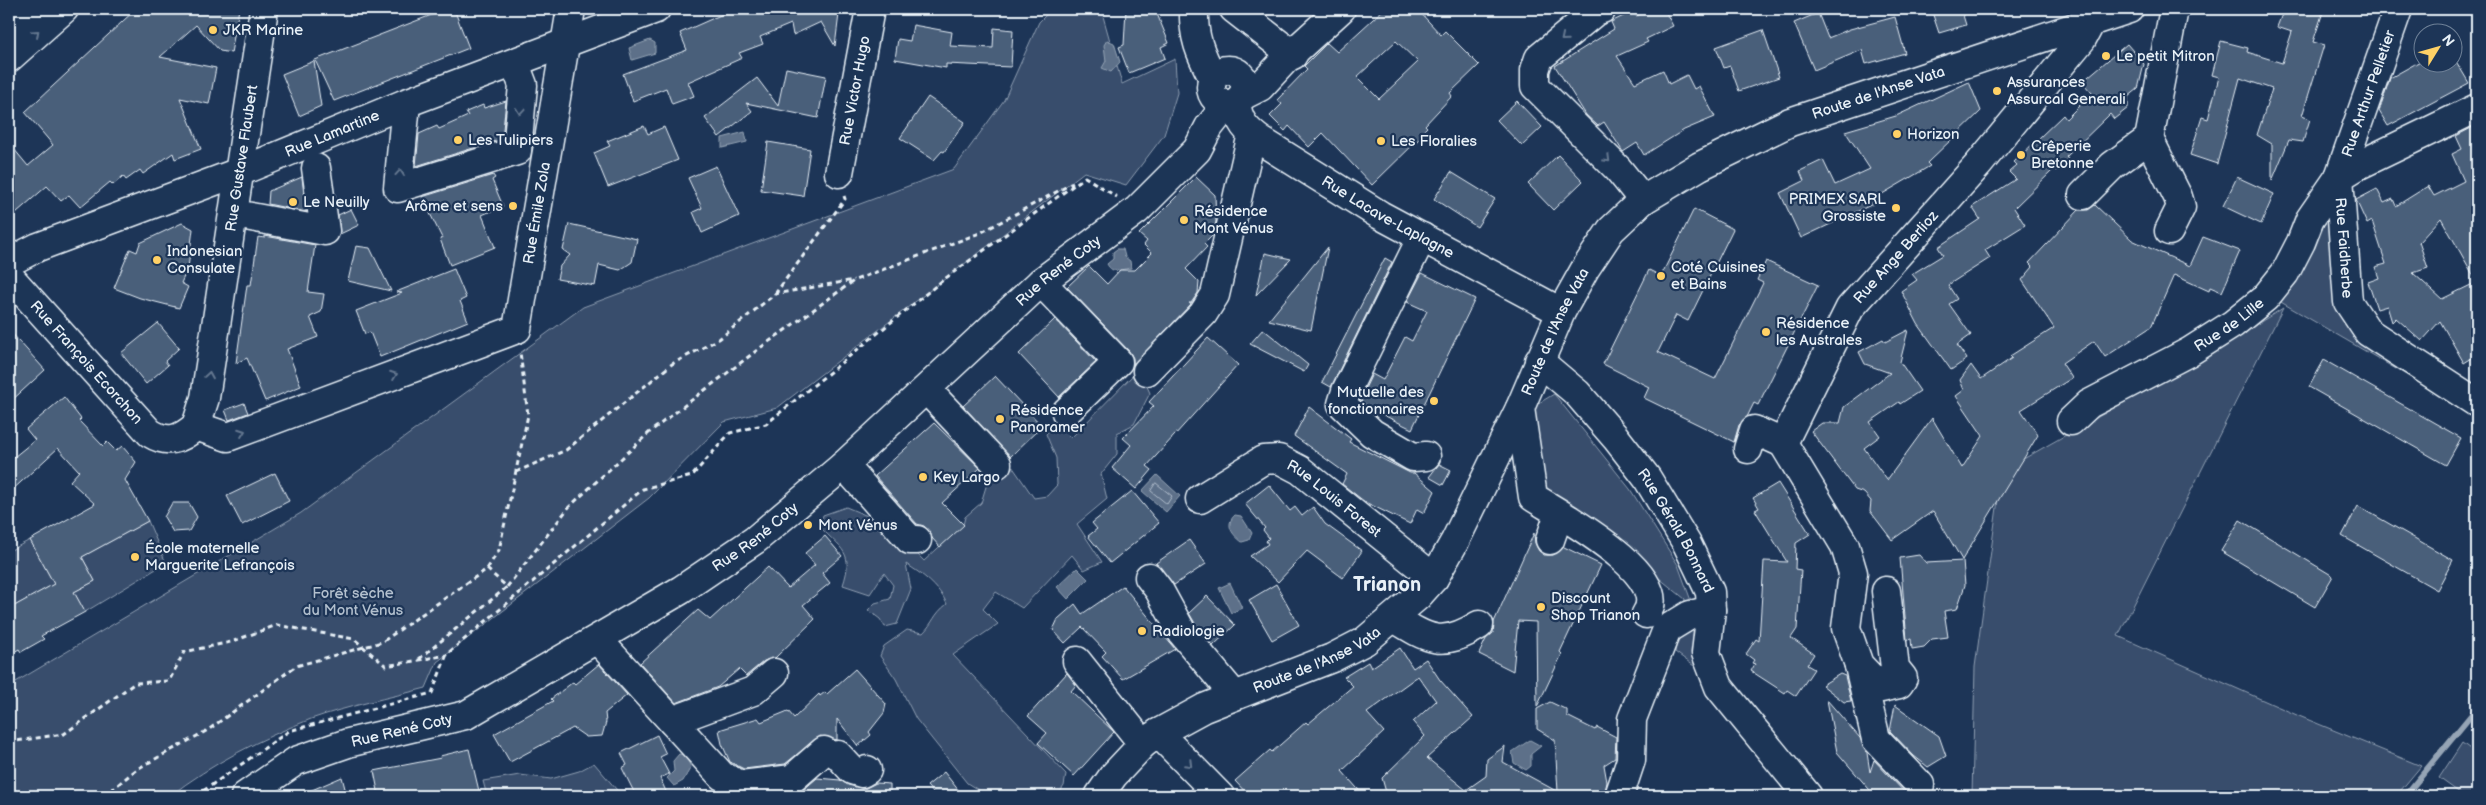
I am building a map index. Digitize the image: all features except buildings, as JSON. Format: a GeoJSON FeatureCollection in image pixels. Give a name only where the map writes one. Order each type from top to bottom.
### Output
{"type":"FeatureCollection","features":[{"type":"Feature","properties":{"kind":"street"},"geometry":{"type":"LineString","coordinates":[[9,27],[30,9]]}},
{"type":"Feature","properties":{"kind":"street"},"geometry":{"type":"LineString","coordinates":[[9,58],[64,9]]}},
{"type":"Feature","properties":{"kind":"street","name":"Rue Gustave Flaubert"},"geometry":{"type":"LineString","coordinates":[[196,426],[205,398],[234,220],[239,172],[264,9]]}},
{"type":"Feature","properties":{"kind":"street","name":"Rue Émile Zola"},"geometry":{"type":"LineString","coordinates":[[517,329],[571,9]]}},
{"type":"Feature","properties":{"kind":"street","name":"Rue Lamartine"},"geometry":{"type":"LineString","coordinates":[[9,262],[38,247],[239,172],[406,103],[515,64],[656,9]]}},
{"type":"Feature","properties":{"kind":"street","name":"Rue Victor Hugo"},"geometry":{"type":"LineString","coordinates":[[839,173],[870,9]]}},
{"type":"Feature","properties":{"kind":"street"},"geometry":{"type":"LineString","coordinates":[[1195,9],[1243,79]]}},
{"type":"Feature","properties":{"kind":"street"},"geometry":{"type":"LineString","coordinates":[[1234,9],[1261,47],[1243,79]]}},
{"type":"Feature","properties":{"kind":"street"},"geometry":{"type":"LineString","coordinates":[[1234,9],[1258,26],[1287,35],[1315,35]]}},
{"type":"Feature","properties":{"kind":"street"},"geometry":{"type":"LineString","coordinates":[[1192,153],[1193,130],[1243,79],[1315,35],[1341,9]]}},
{"type":"Feature","properties":{"kind":"street"},"geometry":{"type":"LineString","coordinates":[[1602,9],[1596,11],[1539,58],[1535,70],[1535,86],[1618,169],[1643,200]]}},
{"type":"Feature","properties":{"kind":"street","name":"Route de l'Anse Vata"},"geometry":{"type":"LineString","coordinates":[[1099,796],[1113,776],[1150,739],[1180,719],[1234,695],[1332,658],[1365,641],[1394,618],[1434,578],[1520,408],[1562,312],[1585,269],[1611,230],[1643,200],[1709,161],[1790,122],[2090,24],[2129,9]]}},
{"type":"Feature","properties":{"kind":"street"},"geometry":{"type":"LineString","coordinates":[[2169,231],[2181,207],[2180,202],[2149,139],[2174,9]]}},
{"type":"Feature","properties":{"kind":"street","name":"Rue Arthur Pelletier"},"geometry":{"type":"LineString","coordinates":[[2338,178],[2398,9]]}},
{"type":"Feature","properties":{"kind":"street","name":"Rue Ange Berlioz"},"geometry":{"type":"LineString","coordinates":[[1784,443],[1850,308],[1978,165],[2082,39],[2090,24]]}},
{"type":"Feature","properties":{"kind":"street"},"geometry":{"type":"LineString","coordinates":[[1147,371],[1203,314],[1215,295],[1250,133],[1237,114],[1243,79],[1258,26]]}},
{"type":"Feature","properties":{"kind":"street"},"geometry":{"type":"LineString","coordinates":[[406,103],[398,188],[517,151],[523,85],[515,64]]}},
{"type":"Feature","properties":{"kind":"street"},"geometry":{"type":"LineString","coordinates":[[2338,178],[2357,166],[2477,108]]}},
{"type":"Feature","properties":{"kind":"street"},"geometry":{"type":"LineString","coordinates":[[1192,153],[1230,131],[1250,133]]}},
{"type":"Feature","properties":{"kind":"street","name":"Rue Lacave-Laplagne"},"geometry":{"type":"LineString","coordinates":[[1250,133],[1380,215],[1562,312]]}},
{"type":"Feature","properties":{"kind":"street"},"geometry":{"type":"LineString","coordinates":[[2083,195],[2113,165],[2149,139]]}},
{"type":"Feature","properties":{"kind":"street","name":"Rue René Coty"},"geometry":{"type":"LineString","coordinates":[[245,796],[296,761],[348,743],[466,715],[598,640],[681,590],[755,540],[844,465],[1042,282],[1137,210],[1192,153]]}},
{"type":"Feature","properties":{"kind":"street"},"geometry":{"type":"LineString","coordinates":[[234,220],[326,231],[316,168]]}},
{"type":"Feature","properties":{"kind":"street","name":"Rue Faidherbe"},"geometry":{"type":"LineString","coordinates":[[2338,178],[2348,302],[2368,332],[2477,403]]}},
{"type":"Feature","properties":{"kind":"street","name":"Rue de Lille"},"geometry":{"type":"LineString","coordinates":[[2071,421],[2089,404],[2189,352],[2233,324],[2265,298],[2285,273],[2301,242],[2310,218],[2338,178]]}},
{"type":"Feature","properties":{"kind":"street"},"geometry":{"type":"LineString","coordinates":[[234,220],[330,243]]}},
{"type":"Feature","properties":{"kind":"street"},"geometry":{"type":"LineString","coordinates":[[1422,237],[1346,391],[1342,404],[1372,433],[1413,457],[1426,456]]}},
{"type":"Feature","properties":{"kind":"street","name":"Rue François Ecorchon"},"geometry":{"type":"LineString","coordinates":[[9,276],[150,433],[169,441],[196,426]]}},
{"type":"Feature","properties":{"kind":"street"},"geometry":{"type":"LineString","coordinates":[[1042,282],[1118,362],[1066,412]]}},
{"type":"Feature","properties":{"kind":"street"},"geometry":{"type":"LineString","coordinates":[[196,426],[228,437],[517,329]]}},
{"type":"Feature","properties":{"kind":"street","name":"Rue Gérald Bonnard"},"geometry":{"type":"LineString","coordinates":[[1540,361],[1577,393],[1616,438],[1646,478],[1703,574],[1710,592],[1711,610],[1706,653],[1719,688],[1808,796]]}},
{"type":"Feature","properties":{"kind":"street"},"geometry":{"type":"LineString","coordinates":[[927,390],[997,464]]}},
{"type":"Feature","properties":{"kind":"street"},"geometry":{"type":"LineString","coordinates":[[1520,408],[1533,497],[1623,557],[1644,580],[1650,595],[1646,614]]}},
{"type":"Feature","properties":{"kind":"street"},"geometry":{"type":"LineString","coordinates":[[1748,449],[1754,430],[1784,443],[1846,546],[1853,573],[1846,628],[1859,665],[1876,739],[1920,785]]}},
{"type":"Feature","properties":{"kind":"street","name":"Rue Louis Forest"},"geometry":{"type":"LineString","coordinates":[[1200,499],[1263,460],[1279,459],[1300,470],[1434,578]]}},
{"type":"Feature","properties":{"kind":"street"},"geometry":{"type":"LineString","coordinates":[[844,465],[910,540],[917,540]]}},
{"type":"Feature","properties":{"kind":"street"},"geometry":{"type":"LineString","coordinates":[[1550,540],[1559,514]]}},
{"type":"Feature","properties":{"kind":"street"},"geometry":{"type":"LineString","coordinates":[[1150,577],[1183,634],[1234,695]]}},
{"type":"Feature","properties":{"kind":"street"},"geometry":{"type":"LineString","coordinates":[[1859,665],[1881,688],[1899,684],[1903,678],[1895,668],[1886,591]]}},
{"type":"Feature","properties":{"kind":"street"},"geometry":{"type":"LineString","coordinates":[[1619,796],[1630,760],[1632,719],[1667,629],[1690,615],[1711,610]]}},
{"type":"Feature","properties":{"kind":"street"},"geometry":{"type":"LineString","coordinates":[[1394,618],[1416,632],[1438,639],[1452,640],[1479,625]]}},
{"type":"Feature","properties":{"kind":"street"},"geometry":{"type":"LineString","coordinates":[[598,640],[722,776],[741,785],[792,779],[831,753],[852,770],[862,773],[867,770]]}},
{"type":"Feature","properties":{"kind":"street"},"geometry":{"type":"LineString","coordinates":[[1077,661],[1150,739],[1220,796]]}},
{"type":"Feature","properties":{"kind":"street"},"geometry":{"type":"LineString","coordinates":[[672,721],[753,691],[774,673]]}},
{"type":"Feature","properties":{"kind":"path"},"geometry":{"type":"LineString","coordinates":[[516,472],[566,450],[672,364],[719,338],[775,294],[845,199],[839,173]]}},
{"type":"Feature","properties":{"kind":"path"},"geometry":{"type":"LineString","coordinates":[[775,294],[855,280],[980,233],[1084,177]]}},
{"type":"Feature","properties":{"kind":"path"},"geometry":{"type":"LineString","coordinates":[[1084,177],[1137,210]]}},
{"type":"Feature","properties":{"kind":"path"},"geometry":{"type":"LineString","coordinates":[[9,742],[64,734],[136,683],[169,681],[184,652],[231,642],[278,625],[354,639],[386,666],[447,654],[643,489],[692,476],[730,433],[766,424],[943,280],[1084,177]]}},
{"type":"Feature","properties":{"kind":"path"},"geometry":{"type":"LineString","coordinates":[[419,660],[508,586],[570,507],[651,431],[760,348],[855,280]]}},
{"type":"Feature","properties":{"kind":"path"},"geometry":{"type":"LineString","coordinates":[[104,796],[137,769],[208,730],[296,666],[382,642],[487,569],[499,550],[528,415],[517,329]]}},
{"type":"Feature","properties":{"kind":"path"},"geometry":{"type":"LineString","coordinates":[[487,569],[508,586]]}},
{"type":"Feature","properties":{"kind":"path"},"geometry":{"type":"LineString","coordinates":[[196,796],[288,732],[432,693],[447,654]]}},
{"type":"Feature","properties":{"kind":"green space","name":"Forêt sèche du Mont Vénus"},"geometry":{"type":"Polygon","coordinates":[[[1052,9],[1101,9],[1122,84],[1175,59],[1177,93],[1164,135],[1126,185],[1084,172],[777,408],[724,422],[649,498],[437,662],[426,688],[339,710],[293,726],[256,743],[202,773],[170,796],[9,796],[9,686],[301,513],[583,307],[954,169],[1004,100],[1039,22],[1052,9]]]}},
{"type":"Feature","properties":{"kind":"green space"},"geometry":{"type":"Polygon","coordinates":[[[2330,219],[2333,270],[2338,308],[2350,329],[2382,356],[2477,416],[2279,301],[2317,224],[2330,219]]]}},
{"type":"Feature","properties":{"kind":"green space"},"geometry":{"type":"Polygon","coordinates":[[[2283,308],[2118,636],[2299,716],[2421,766],[2396,796],[1972,796],[1975,667],[2002,471],[2201,359],[2283,308]]]}},
{"type":"Feature","properties":{"kind":"green space"},"geometry":{"type":"Polygon","coordinates":[[[1139,369],[1150,393],[1134,424],[1117,433],[1117,454],[1101,474],[1107,499],[1077,524],[1102,562],[1084,570],[1072,555],[1022,608],[996,592],[983,609],[998,624],[953,655],[1066,774],[1064,786],[1057,796],[988,796],[967,783],[916,719],[896,679],[880,656],[884,646],[907,630],[923,633],[947,604],[944,598],[930,581],[906,564],[911,589],[897,624],[885,627],[880,619],[868,610],[875,603],[890,599],[893,585],[884,573],[870,594],[843,585],[847,565],[846,558],[840,547],[820,527],[823,515],[846,507],[889,525],[924,561],[963,525],[965,517],[981,503],[988,480],[1012,466],[1034,498],[1047,496],[1057,485],[1056,458],[1046,434],[1056,423],[1071,438],[1139,369]]]}},
{"type":"Feature","properties":{"kind":"green space"},"geometry":{"type":"Polygon","coordinates":[[[1554,394],[1630,489],[1678,565],[1698,620],[1694,666],[1675,652],[1685,599],[1546,487],[1534,406],[1554,394]]]}},
{"type":"Feature","properties":{"kind":"green space"},"geometry":{"type":"Polygon","coordinates":[[[148,521],[166,563],[85,612],[74,592],[95,581],[82,557],[148,521]]]}},
{"type":"Feature","properties":{"kind":"green space"},"geometry":{"type":"Polygon","coordinates":[[[30,540],[54,584],[9,609],[9,551],[30,540]]]}},
{"type":"Feature","properties":{"kind":"green space"},"geometry":{"type":"Polygon","coordinates":[[[2462,743],[2477,754],[2477,796],[2464,796],[2439,778],[2462,743]]]}},
{"type":"Feature","properties":{"kind":"green space"},"geometry":{"type":"Polygon","coordinates":[[[594,763],[622,796],[487,796],[483,781],[520,775],[551,779],[579,771],[594,763]]]}},
{"type":"Feature","properties":{"kind":"water"},"geometry":{"type":"Polygon","coordinates":[[[650,40],[655,43],[655,53],[632,60],[629,48],[650,40]]]}},
{"type":"Feature","properties":{"kind":"water"},"geometry":{"type":"Polygon","coordinates":[[[1107,40],[1114,43],[1120,62],[1111,72],[1102,68],[1106,61],[1104,45],[1107,40]]]}},
{"type":"Feature","properties":{"kind":"water"},"geometry":{"type":"Polygon","coordinates":[[[745,132],[747,142],[722,148],[722,138],[745,132]]]}},
{"type":"Feature","properties":{"kind":"water"},"geometry":{"type":"Polygon","coordinates":[[[1117,249],[1123,249],[1125,257],[1130,261],[1131,268],[1114,270],[1109,267],[1107,264],[1113,259],[1113,252],[1117,249]]]}},
{"type":"Feature","properties":{"kind":"water"},"geometry":{"type":"Polygon","coordinates":[[[1157,475],[1180,496],[1166,512],[1142,491],[1157,475]]]}},
{"type":"Feature","properties":{"kind":"water"},"geometry":{"type":"Polygon","coordinates":[[[1235,515],[1241,516],[1252,533],[1249,540],[1242,542],[1231,530],[1230,522],[1235,515]]]}},
{"type":"Feature","properties":{"kind":"water"},"geometry":{"type":"Polygon","coordinates":[[[1077,568],[1088,579],[1068,599],[1057,587],[1077,568]]]}},
{"type":"Feature","properties":{"kind":"water"},"geometry":{"type":"Polygon","coordinates":[[[1230,583],[1242,608],[1231,613],[1219,588],[1230,583]]]}},
{"type":"Feature","properties":{"kind":"water"},"geometry":{"type":"Polygon","coordinates":[[[1530,740],[1541,746],[1531,754],[1531,766],[1526,770],[1514,763],[1512,752],[1530,740]]]}},
{"type":"Feature","properties":{"kind":"water"},"geometry":{"type":"Polygon","coordinates":[[[679,754],[685,755],[691,767],[683,781],[674,786],[667,778],[674,771],[673,761],[679,754]]]}},
{"type":"Feature","properties":{"kind":"waterway"},"geometry":{"type":"LineString","coordinates":[[2405,796],[2477,708]]}},
{"type":"Feature","properties":{"kind":"place","name":"JKR Marine"},"geometry":{"type":"Point","coordinates":[213,30]}},
{"type":"Feature","properties":{"kind":"place","name":"Le petit Mitron"},"geometry":{"type":"Point","coordinates":[2106,56]}},
{"type":"Feature","properties":{"kind":"place","name":"Assurances Assurcal Generali"},"geometry":{"type":"Point","coordinates":[1997,91]}},
{"type":"Feature","properties":{"kind":"place","name":"Horizon"},"geometry":{"type":"Point","coordinates":[1897,134]}},
{"type":"Feature","properties":{"kind":"place","name":"Les Tulipiers"},"geometry":{"type":"Point","coordinates":[458,140]}},
{"type":"Feature","properties":{"kind":"place","name":"Les Floralies"},"geometry":{"type":"Point","coordinates":[1381,141]}},
{"type":"Feature","properties":{"kind":"place","name":"Crêperie Bretonne"},"geometry":{"type":"Point","coordinates":[2021,155]}},
{"type":"Feature","properties":{"kind":"place","name":"Le Neuilly"},"geometry":{"type":"Point","coordinates":[293,202]}},
{"type":"Feature","properties":{"kind":"place","name":"Arôme et sens"},"geometry":{"type":"Point","coordinates":[513,206]}},
{"type":"Feature","properties":{"kind":"place","name":"PRIMEX SARL Grossiste"},"geometry":{"type":"Point","coordinates":[1896,208]}},
{"type":"Feature","properties":{"kind":"place","name":"Résidence Mont Vénus"},"geometry":{"type":"Point","coordinates":[1184,220]}},
{"type":"Feature","properties":{"kind":"place","name":"Indonesian Consulate"},"geometry":{"type":"Point","coordinates":[157,260]}},
{"type":"Feature","properties":{"kind":"place","name":"Coté Cuisines et Bains"},"geometry":{"type":"Point","coordinates":[1661,276]}},
{"type":"Feature","properties":{"kind":"place","name":"Résidence les Australes"},"geometry":{"type":"Point","coordinates":[1766,332]}},
{"type":"Feature","properties":{"kind":"place","name":"Mutuelle des fonctionnaires"},"geometry":{"type":"Point","coordinates":[1434,401]}},
{"type":"Feature","properties":{"kind":"place","name":"Résidence Panoramer"},"geometry":{"type":"Point","coordinates":[1000,419]}},
{"type":"Feature","properties":{"kind":"place","name":"Key Largo"},"geometry":{"type":"Point","coordinates":[923,477]}},
{"type":"Feature","properties":{"kind":"place","name":"Mont Vénus"},"geometry":{"type":"Point","coordinates":[808,525]}},
{"type":"Feature","properties":{"kind":"place","name":"École maternelle Marguerite Lefrançois"},"geometry":{"type":"Point","coordinates":[135,557]}},
{"type":"Feature","properties":{"kind":"place","name":"Discount Shop Trianon"},"geometry":{"type":"Point","coordinates":[1541,607]}},
{"type":"Feature","properties":{"kind":"place","name":"Radiologie"},"geometry":{"type":"Point","coordinates":[1142,631]}},
{"type":"Feature","properties":{"kind":"district","name":"Trianon"},"geometry":{"type":"Point","coordinates":[1387,584]}}]}
